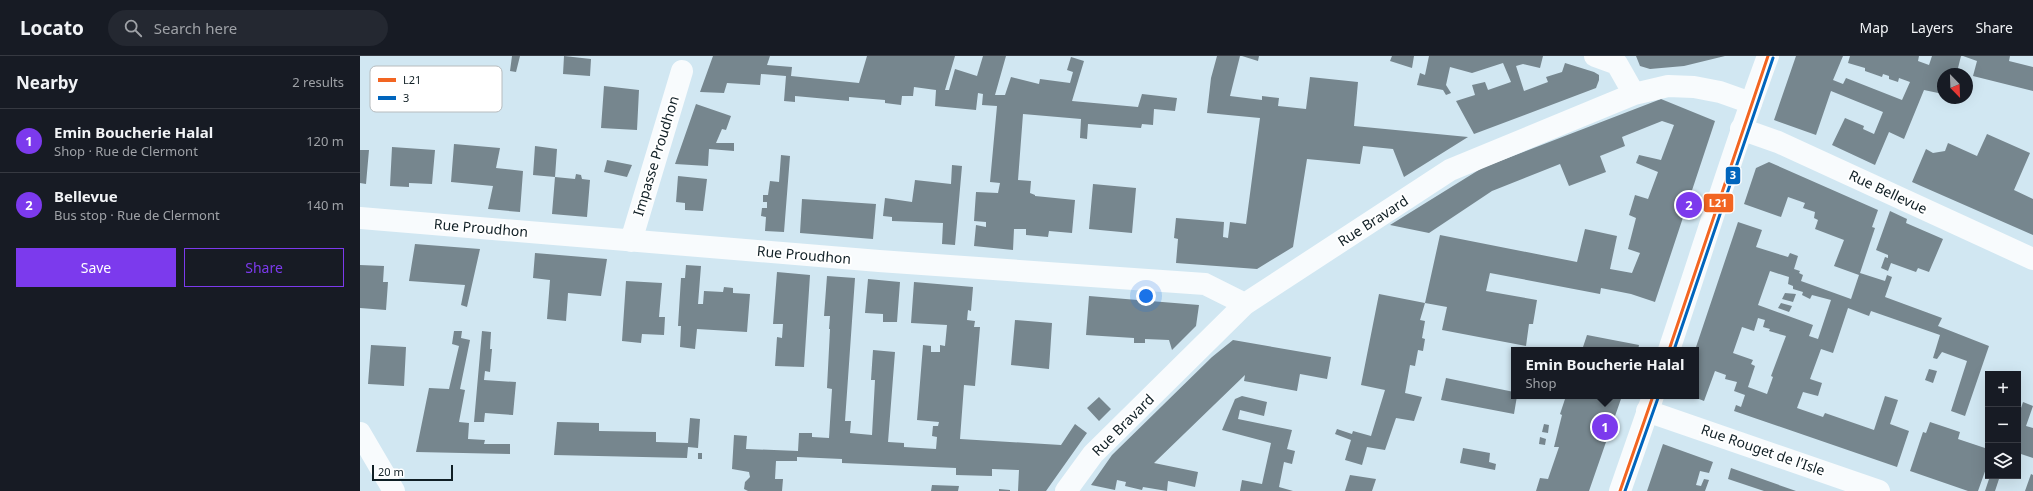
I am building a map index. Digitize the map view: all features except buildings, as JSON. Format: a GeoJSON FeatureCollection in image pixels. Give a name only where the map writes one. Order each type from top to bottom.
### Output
{"type":"FeatureCollection","features":[{"type":"Feature","properties":{"kind":"street"},"geometry":{"type":"LineString","coordinates":[[1595,56],[1616,60],[1634,94]]}},
{"type":"Feature","properties":{"kind":"street"},"geometry":{"type":"LineString","coordinates":[[1670,347],[1741,129],[1768,56]]}},
{"type":"Feature","properties":{"kind":"street","name":"Impasse Proudhon"},"geometry":{"type":"LineString","coordinates":[[631,241],[682,71]]}},
{"type":"Feature","properties":{"kind":"street","name":"Rue Bravard"},"geometry":{"type":"LineString","coordinates":[[1066,491],[1093,454],[1245,304],[1450,170],[1634,94],[1668,86],[1694,87],[1720,92],[1751,103]]}},
{"type":"Feature","properties":{"kind":"street","name":"Rue Bellevue"},"geometry":{"type":"LineString","coordinates":[[1741,129],[1778,142],[2033,259]]}},
{"type":"Feature","properties":{"kind":"street","name":"Rue Proudhon"},"geometry":{"type":"LineString","coordinates":[[360,218],[887,262],[1205,284],[1245,304]]}},
{"type":"Feature","properties":{"kind":"street"},"geometry":{"type":"LineString","coordinates":[[1620,491],[1650,403]]}},
{"type":"Feature","properties":{"kind":"street","name":"Rue Rouget de l'Isle"},"geometry":{"type":"LineString","coordinates":[[1650,403],[1879,491]]}},
{"type":"Feature","properties":{"kind":"street"},"geometry":{"type":"LineString","coordinates":[[360,433],[394,491]]}},
{"type":"Feature","properties":{"kind":"transit line","name":"L21"},"geometry":{"type":"LineString","coordinates":[[1670,347],[1768,56]]}},
{"type":"Feature","properties":{"kind":"transit line","name":"3"},"geometry":{"type":"LineString","coordinates":[[1675,347],[1773,58]]}},
{"type":"Feature","properties":{"kind":"transit line","name":"L21"},"geometry":{"type":"LineString","coordinates":[[1620,491],[1652,399]]}},
{"type":"Feature","properties":{"kind":"transit line","name":"3"},"geometry":{"type":"LineString","coordinates":[[1625,491],[1658,399]]}},
{"type":"Feature","properties":{"kind":"place","name":"Bellevue"},"geometry":{"type":"Point","coordinates":[1689,205]}},
{"type":"Feature","properties":{"kind":"place","name":"Emin Boucherie Halal"},"geometry":{"type":"Point","coordinates":[1605,427]}}]}
